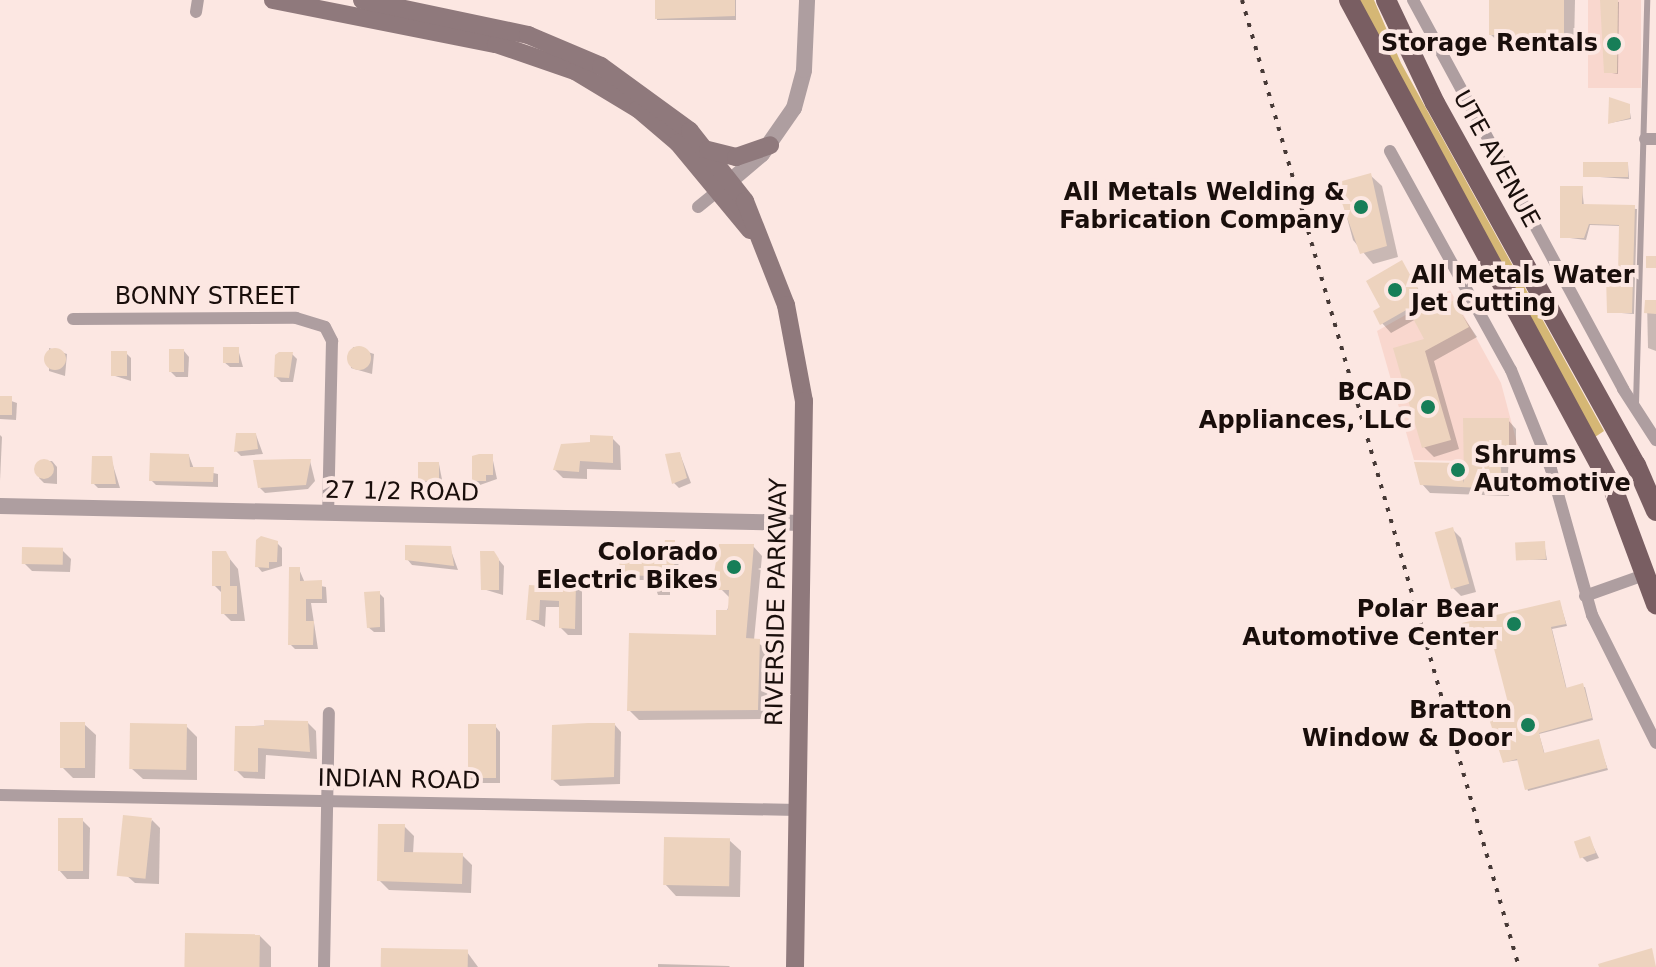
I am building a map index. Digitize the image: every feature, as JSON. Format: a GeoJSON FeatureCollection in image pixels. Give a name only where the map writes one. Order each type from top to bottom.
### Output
{"type":"FeatureCollection","features":[{"type":"Feature","properties":{"kind":"main road","name":"RIVERSIDE PARKWAY"},"geometry":{"type":"LineString","coordinates":[[273,0],[496,44],[550,60],[638,109],[726,185]]}},
{"type":"Feature","properties":{"kind":"main road","name":"RIVERSIDE PARKWAY"},"geometry":{"type":"LineString","coordinates":[[362,0],[556,44],[648,95],[706,149],[762,245],[786,305],[800,369],[803,523],[795,967]]}},
{"type":"Feature","properties":{"kind":"main road"},"geometry":{"type":"LineString","coordinates":[[1349,0],[1614,491],[1652,572],[1656,604]]}},
{"type":"Feature","properties":{"kind":"main road","name":"UTE AVENUE"},"geometry":{"type":"LineString","coordinates":[[1386,0],[1435,103],[1629,452],[1656,511]]}},
{"type":"Feature","properties":{"kind":"main road"},"geometry":{"type":"LineString","coordinates":[[706,149],[736,157],[770,145]]}},
{"type":"Feature","properties":{"kind":"street"},"geometry":{"type":"LineString","coordinates":[[698,207],[770,145],[786,125],[800,89],[807,0]]}},
{"type":"Feature","properties":{"kind":"street"},"geometry":{"type":"LineString","coordinates":[[1413,0],[1636,411],[1656,440]]}},
{"type":"Feature","properties":{"kind":"street"},"geometry":{"type":"LineString","coordinates":[[1390,151],[1511,370],[1551,469],[1585,596],[1656,743]]}},
{"type":"Feature","properties":{"kind":"street","name":"BONNY STREET"},"geometry":{"type":"LineString","coordinates":[[73,319],[296,318],[325,327],[332,341],[328,514]]}},
{"type":"Feature","properties":{"kind":"street","name":"27 1/2 ROAD"},"geometry":{"type":"LineString","coordinates":[[0,506],[803,523]]}},
{"type":"Feature","properties":{"kind":"street"},"geometry":{"type":"LineString","coordinates":[[1585,596],[1652,572]]}},
{"type":"Feature","properties":{"kind":"street"},"geometry":{"type":"LineString","coordinates":[[324,967],[329,713]]}},
{"type":"Feature","properties":{"kind":"street","name":"INDIAN ROAD"},"geometry":{"type":"LineString","coordinates":[[0,795],[798,810]]}},
{"type":"Feature","properties":{"kind":"lane"},"geometry":{"type":"LineString","coordinates":[[1636,411],[1650,139],[1647,0]]}},
{"type":"Feature","properties":{"kind":"shaded area"},"geometry":{"type":"Polygon","coordinates":[[[1359,0],[1374,0],[1401,63],[1604,431],[1595,437],[1359,0]]]}},
{"type":"Feature","properties":{"kind":"shaded area","name":"Storage Rentals"},"geometry":{"type":"Polygon","coordinates":[[[1588,0],[1641,0],[1641,88],[1588,88],[1588,0]]]}},
{"type":"Feature","properties":{"kind":"shaded area"},"geometry":{"type":"Polygon","coordinates":[[[1450,290],[1501,383],[1522,462],[1414,460],[1377,331],[1450,290]]]}},
{"type":"Feature","properties":{"kind":"building"},"geometry":{"type":"Polygon","coordinates":[[[655,0],[735,0],[735,16],[655,19],[655,0]]]}},
{"type":"Feature","properties":{"kind":"building"},"geometry":{"type":"Polygon","coordinates":[[[1489,0],[1564,0],[1564,35],[1489,35],[1489,0]]]}},
{"type":"Feature","properties":{"kind":"building"},"geometry":{"type":"Polygon","coordinates":[[[1600,0],[1618,0],[1617,73],[1604,73],[1600,0]]]}},
{"type":"Feature","properties":{"kind":"building"},"geometry":{"type":"Polygon","coordinates":[[[1609,97],[1630,104],[1630,118],[1608,124],[1609,97]]]}},
{"type":"Feature","properties":{"kind":"building"},"geometry":{"type":"Polygon","coordinates":[[[1583,162],[1628,162],[1628,177],[1583,177],[1583,162]]]}},
{"type":"Feature","properties":{"kind":"building","name":"All Metals Welding & Fabrication Company"},"geometry":{"type":"Polygon","coordinates":[[[1371,173],[1387,246],[1360,254],[1335,183],[1371,173]]]}},
{"type":"Feature","properties":{"kind":"building"},"geometry":{"type":"Polygon","coordinates":[[[1560,186],[1583,186],[1582,204],[1635,205],[1632,313],[1607,313],[1606,276],[1618,276],[1619,225],[1589,224],[1584,238],[1560,238],[1560,186]]]}},
{"type":"Feature","properties":{"kind":"building"},"geometry":{"type":"Polygon","coordinates":[[[1646,256],[1656,256],[1656,268],[1646,268],[1646,256]]]}},
{"type":"Feature","properties":{"kind":"building"},"geometry":{"type":"Polygon","coordinates":[[[1402,260],[1431,313],[1454,300],[1469,327],[1425,351],[1451,440],[1422,448],[1393,348],[1424,339],[1408,309],[1380,325],[1373,311],[1380,307],[1366,281],[1402,260]]]}},
{"type":"Feature","properties":{"kind":"building"},"geometry":{"type":"Polygon","coordinates":[[[1645,300],[1656,300],[1656,314],[1644,313],[1645,300]]]}},
{"type":"Feature","properties":{"kind":"building"},"geometry":{"type":"Polygon","coordinates":[[[359,346],[367,350],[371,358],[367,366],[359,370],[351,366],[347,358],[351,350],[359,346]]]}},
{"type":"Feature","properties":{"kind":"building"},"geometry":{"type":"Polygon","coordinates":[[[223,347],[239,347],[239,363],[223,363],[223,347]]]}},
{"type":"Feature","properties":{"kind":"building"},"geometry":{"type":"Polygon","coordinates":[[[55,348],[63,351],[66,359],[63,367],[55,370],[47,367],[44,359],[47,351],[55,348]]]}},
{"type":"Feature","properties":{"kind":"building"},"geometry":{"type":"Polygon","coordinates":[[[169,349],[184,349],[184,372],[169,372],[169,349]]]}},
{"type":"Feature","properties":{"kind":"building"},"geometry":{"type":"Polygon","coordinates":[[[111,351],[127,351],[127,376],[111,376],[111,351]]]}},
{"type":"Feature","properties":{"kind":"building"},"geometry":{"type":"Polygon","coordinates":[[[293,352],[289,378],[274,377],[275,355],[293,352]]]}},
{"type":"Feature","properties":{"kind":"building"},"geometry":{"type":"Polygon","coordinates":[[[0,396],[12,396],[12,415],[0,415],[0,396]]]}},
{"type":"Feature","properties":{"kind":"building"},"geometry":{"type":"Polygon","coordinates":[[[1463,418],[1509,418],[1509,448],[1500,448],[1502,489],[1420,485],[1414,462],[1458,463],[1464,483],[1463,418]]]}},
{"type":"Feature","properties":{"kind":"building"},"geometry":{"type":"Polygon","coordinates":[[[236,433],[256,433],[258,449],[234,452],[236,433]]]}},
{"type":"Feature","properties":{"kind":"building"},"geometry":{"type":"Polygon","coordinates":[[[590,435],[613,436],[613,463],[580,461],[579,472],[553,470],[561,444],[590,442],[590,435]]]}},
{"type":"Feature","properties":{"kind":"building"},"geometry":{"type":"Polygon","coordinates":[[[680,452],[687,478],[672,484],[665,454],[680,452]]]}},
{"type":"Feature","properties":{"kind":"building"},"geometry":{"type":"Polygon","coordinates":[[[150,453],[189,454],[190,467],[214,467],[213,482],[149,481],[150,453]]]}},
{"type":"Feature","properties":{"kind":"building"},"geometry":{"type":"Polygon","coordinates":[[[493,454],[493,475],[486,475],[486,481],[472,481],[472,456],[493,454]]]}},
{"type":"Feature","properties":{"kind":"building"},"geometry":{"type":"Polygon","coordinates":[[[92,456],[112,456],[116,484],[91,484],[92,456]]]}},
{"type":"Feature","properties":{"kind":"building"},"geometry":{"type":"Polygon","coordinates":[[[44,459],[51,462],[54,469],[51,476],[44,479],[37,476],[34,469],[37,462],[44,459]]]}},
{"type":"Feature","properties":{"kind":"building"},"geometry":{"type":"Polygon","coordinates":[[[311,459],[306,485],[258,488],[253,460],[311,459]]]}},
{"type":"Feature","properties":{"kind":"building"},"geometry":{"type":"Polygon","coordinates":[[[418,462],[439,462],[439,481],[418,481],[418,462]]]}},
{"type":"Feature","properties":{"kind":"building"},"geometry":{"type":"Polygon","coordinates":[[[1453,527],[1469,584],[1451,589],[1435,532],[1453,527]]]}},
{"type":"Feature","properties":{"kind":"building"},"geometry":{"type":"Polygon","coordinates":[[[261,536],[278,541],[277,562],[269,562],[269,568],[255,567],[256,540],[261,536]]]}},
{"type":"Feature","properties":{"kind":"building"},"geometry":{"type":"Polygon","coordinates":[[[665,540],[675,540],[674,577],[666,577],[665,591],[651,590],[651,576],[619,575],[620,552],[630,553],[630,560],[656,560],[656,546],[664,547],[665,540]]]}},
{"type":"Feature","properties":{"kind":"building"},"geometry":{"type":"Polygon","coordinates":[[[1545,541],[1546,559],[1516,561],[1515,543],[1545,541]]]}},
{"type":"Feature","properties":{"kind":"building"},"geometry":{"type":"Polygon","coordinates":[[[719,544],[754,544],[746,638],[760,639],[758,710],[627,711],[629,633],[716,635],[716,610],[728,610],[729,590],[718,590],[719,573],[714,573],[719,544]]]}},
{"type":"Feature","properties":{"kind":"building"},"geometry":{"type":"Polygon","coordinates":[[[405,545],[451,546],[454,566],[405,560],[405,545]]]}},
{"type":"Feature","properties":{"kind":"building"},"geometry":{"type":"Polygon","coordinates":[[[22,547],[63,548],[63,565],[22,564],[22,547]]]}},
{"type":"Feature","properties":{"kind":"building"},"geometry":{"type":"Polygon","coordinates":[[[212,551],[226,551],[230,559],[230,586],[212,586],[212,551]]]}},
{"type":"Feature","properties":{"kind":"building"},"geometry":{"type":"Polygon","coordinates":[[[480,551],[494,551],[499,559],[499,590],[481,590],[480,551]]]}},
{"type":"Feature","properties":{"kind":"building"},"geometry":{"type":"Polygon","coordinates":[[[289,567],[300,567],[300,581],[322,580],[322,599],[306,599],[306,621],[314,621],[313,645],[288,645],[289,567]]]}},
{"type":"Feature","properties":{"kind":"building"},"geometry":{"type":"Polygon","coordinates":[[[560,582],[576,582],[575,629],[559,628],[559,601],[540,600],[539,620],[526,620],[529,585],[560,587],[560,582]]]}},
{"type":"Feature","properties":{"kind":"building"},"geometry":{"type":"Polygon","coordinates":[[[221,586],[237,586],[237,614],[221,614],[221,586]]]}},
{"type":"Feature","properties":{"kind":"building"},"geometry":{"type":"Polygon","coordinates":[[[380,591],[380,627],[367,628],[364,592],[380,591]]]}},
{"type":"Feature","properties":{"kind":"building"},"geometry":{"type":"Polygon","coordinates":[[[1560,600],[1566,624],[1551,627],[1566,688],[1583,683],[1592,718],[1539,733],[1544,753],[1599,739],[1607,768],[1525,790],[1517,759],[1503,763],[1486,709],[1508,703],[1492,641],[1468,647],[1462,623],[1560,600]]]}},
{"type":"Feature","properties":{"kind":"building"},"geometry":{"type":"Polygon","coordinates":[[[264,720],[308,721],[310,752],[258,748],[258,772],[234,771],[235,726],[264,726],[264,720]]]}},
{"type":"Feature","properties":{"kind":"building"},"geometry":{"type":"Polygon","coordinates":[[[60,722],[85,722],[85,768],[60,768],[60,722]]]}},
{"type":"Feature","properties":{"kind":"building"},"geometry":{"type":"Polygon","coordinates":[[[130,723],[187,724],[186,770],[129,769],[130,723]]]}},
{"type":"Feature","properties":{"kind":"building"},"geometry":{"type":"Polygon","coordinates":[[[615,723],[614,777],[551,780],[552,725],[615,723]]]}},
{"type":"Feature","properties":{"kind":"building"},"geometry":{"type":"Polygon","coordinates":[[[468,724],[496,724],[496,778],[468,778],[468,724]]]}},
{"type":"Feature","properties":{"kind":"building"},"geometry":{"type":"Polygon","coordinates":[[[123,815],[152,818],[145,879],[117,876],[123,815]]]}},
{"type":"Feature","properties":{"kind":"building"},"geometry":{"type":"Polygon","coordinates":[[[58,818],[83,818],[83,871],[58,871],[58,818]]]}},
{"type":"Feature","properties":{"kind":"building"},"geometry":{"type":"Polygon","coordinates":[[[378,824],[405,824],[404,852],[463,853],[462,884],[377,881],[378,824]]]}},
{"type":"Feature","properties":{"kind":"building"},"geometry":{"type":"Polygon","coordinates":[[[1590,836],[1596,853],[1580,859],[1574,842],[1590,836]]]}},
{"type":"Feature","properties":{"kind":"building"},"geometry":{"type":"Polygon","coordinates":[[[664,837],[730,838],[729,886],[663,885],[664,837]]]}},
{"type":"Feature","properties":{"kind":"building"},"geometry":{"type":"Polygon","coordinates":[[[185,933],[260,934],[259,967],[184,967],[185,933]]]}},
{"type":"Feature","properties":{"kind":"building"},"geometry":{"type":"Polygon","coordinates":[[[381,948],[468,950],[468,967],[381,967],[381,948]]]}},
{"type":"Feature","properties":{"kind":"building"},"geometry":{"type":"Polygon","coordinates":[[[1652,948],[1656,967],[1599,967],[1598,964],[1652,948]]]}},
{"type":"Feature","properties":{"kind":"railway"},"geometry":{"type":"LineString","coordinates":[[1242,0],[1519,967]]}},
{"type":"Feature","properties":{"kind":"place","name":"Storage Rentals"},"geometry":{"type":"Point","coordinates":[1614,44]}},
{"type":"Feature","properties":{"kind":"place","name":"All Metals Welding & Fabrication Company"},"geometry":{"type":"Point","coordinates":[1361,207]}},
{"type":"Feature","properties":{"kind":"place","name":"All Metals Water Jet Cutting"},"geometry":{"type":"Point","coordinates":[1395,290]}},
{"type":"Feature","properties":{"kind":"place","name":"BCAD Appliances, LLC"},"geometry":{"type":"Point","coordinates":[1428,407]}},
{"type":"Feature","properties":{"kind":"place","name":"Shrums Automotive"},"geometry":{"type":"Point","coordinates":[1458,470]}},
{"type":"Feature","properties":{"kind":"place","name":"Colorado Electric Bikes"},"geometry":{"type":"Point","coordinates":[734,567]}},
{"type":"Feature","properties":{"kind":"place","name":"Polar Bear Automotive Center"},"geometry":{"type":"Point","coordinates":[1514,624]}},
{"type":"Feature","properties":{"kind":"place","name":"Bratton Window & Door"},"geometry":{"type":"Point","coordinates":[1528,725]}}]}
